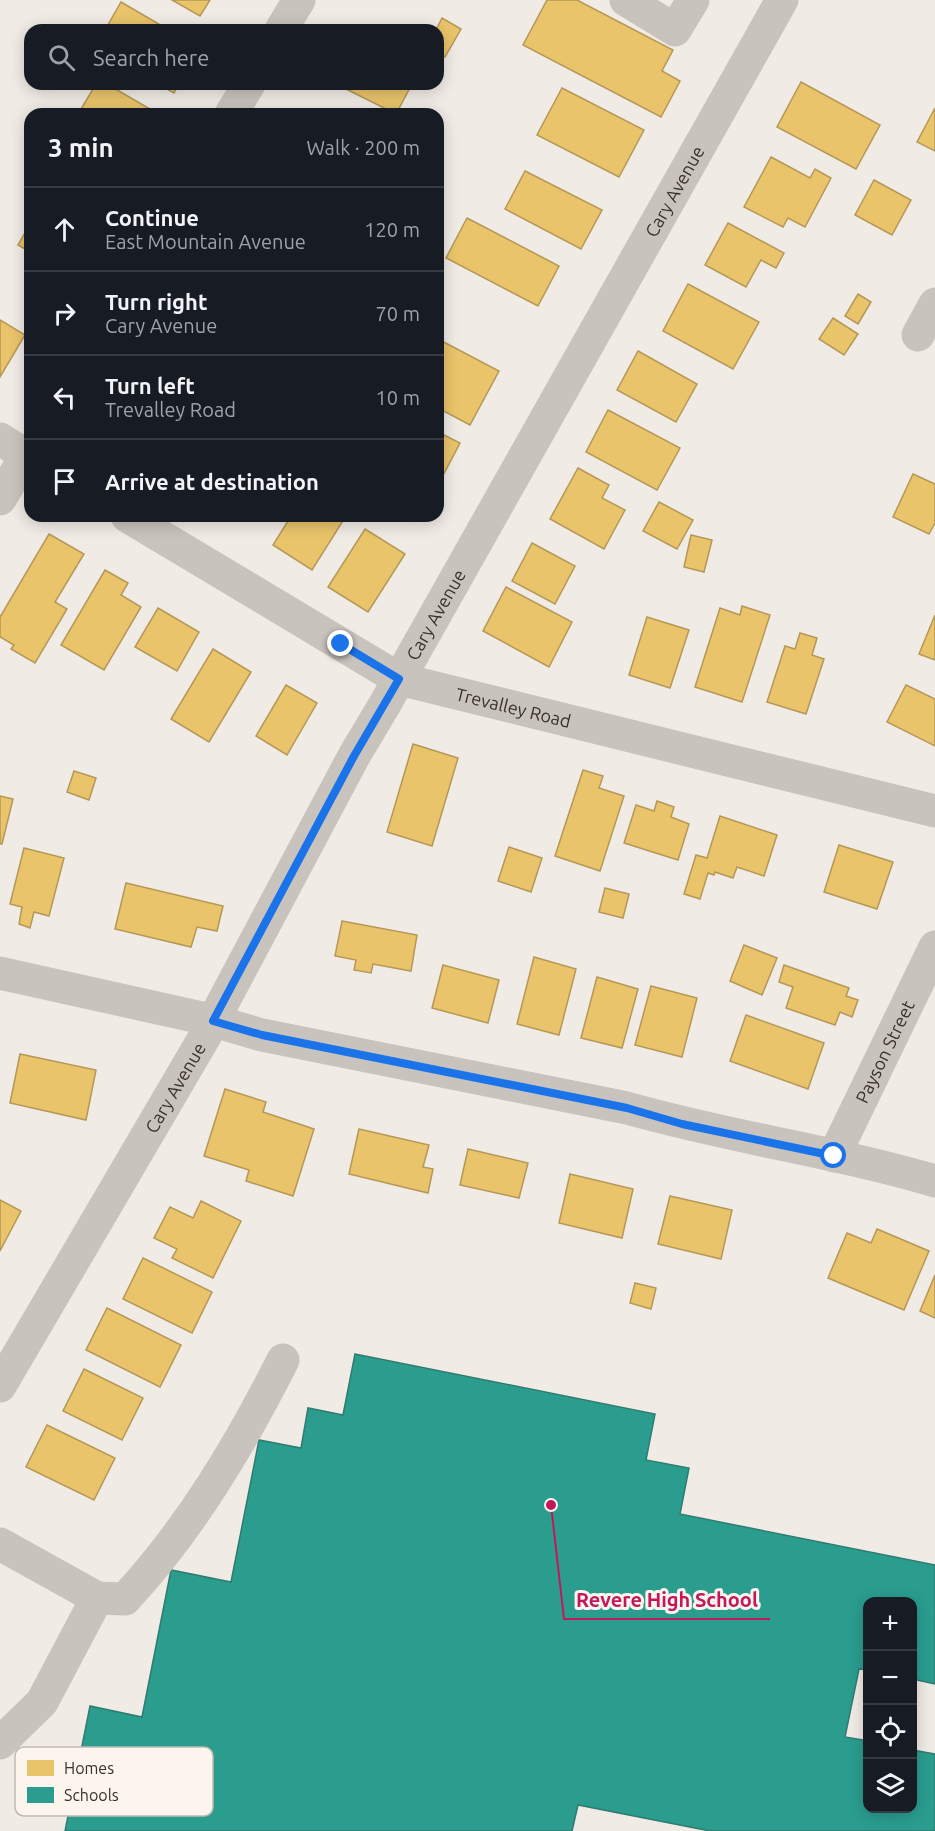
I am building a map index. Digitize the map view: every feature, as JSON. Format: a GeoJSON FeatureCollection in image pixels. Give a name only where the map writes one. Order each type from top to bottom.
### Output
{"type":"FeatureCollection","features":[{"type":"Feature","properties":{"kind":"street"},"geometry":{"type":"LineString","coordinates":[[285,24],[299,0]]}},
{"type":"Feature","properties":{"kind":"street"},"geometry":{"type":"LineString","coordinates":[[626,0],[675,30],[693,0]]}},
{"type":"Feature","properties":{"kind":"street","name":"Cary Avenue"},"geometry":{"type":"LineString","coordinates":[[0,1386],[213,1021],[349,766],[782,0]]}},
{"type":"Feature","properties":{"kind":"street"},"geometry":{"type":"LineString","coordinates":[[235,108],[245,90]]}},
{"type":"Feature","properties":{"kind":"street"},"geometry":{"type":"LineString","coordinates":[[918,335],[935,304]]}},
{"type":"Feature","properties":{"kind":"street"},"geometry":{"type":"LineString","coordinates":[[0,499],[22,450]]}},
{"type":"Feature","properties":{"kind":"street","name":"Trevalley Road"},"geometry":{"type":"LineString","coordinates":[[137,522],[399,679],[935,812]]}},
{"type":"Feature","properties":{"kind":"street","name":"Payson Street"},"geometry":{"type":"LineString","coordinates":[[834,1156],[935,947]]}},
{"type":"Feature","properties":{"kind":"street"},"geometry":{"type":"LineString","coordinates":[[0,973],[213,1021],[262,1035],[627,1108],[682,1124],[897,1170],[935,1181]]}},
{"type":"Feature","properties":{"kind":"street"},"geometry":{"type":"LineString","coordinates":[[0,1544],[97,1598],[125,1599],[148,1574],[195,1511],[246,1431],[283,1360]]}},
{"type":"Feature","properties":{"kind":"street"},"geometry":{"type":"LineString","coordinates":[[0,1743],[42,1701],[97,1598]]}},
{"type":"Feature","properties":{"kind":"building: Homes"},"geometry":{"type":"Polygon","coordinates":[[[172,0],[210,0],[200,16],[172,0]]]}},
{"type":"Feature","properties":{"kind":"building: Homes"},"geometry":{"type":"Polygon","coordinates":[[[547,0],[577,0],[673,50],[662,71],[680,81],[661,117],[523,45],[547,0]]]}},
{"type":"Feature","properties":{"kind":"building: Homes"},"geometry":{"type":"Polygon","coordinates":[[[121,2],[159,24],[108,24],[121,2]]]}},
{"type":"Feature","properties":{"kind":"building: Homes"},"geometry":{"type":"Polygon","coordinates":[[[442,18],[461,29],[445,57],[444,24],[439,24],[442,18]]]}},
{"type":"Feature","properties":{"kind":"building: Homes"},"geometry":{"type":"Polygon","coordinates":[[[801,82],[880,125],[856,169],[777,127],[801,82]]]}},
{"type":"Feature","properties":{"kind":"building: Homes"},"geometry":{"type":"Polygon","coordinates":[[[562,88],[644,130],[619,177],[537,135],[562,88]]]}},
{"type":"Feature","properties":{"kind":"building: Homes"},"geometry":{"type":"Polygon","coordinates":[[[92,90],[117,90],[148,108],[82,108],[92,90]]]}},
{"type":"Feature","properties":{"kind":"building: Homes"},"geometry":{"type":"Polygon","coordinates":[[[348,90],[409,90],[399,108],[384,108],[348,90]]]}},
{"type":"Feature","properties":{"kind":"building: Homes"},"geometry":{"type":"Polygon","coordinates":[[[935,108],[935,151],[917,142],[935,108]]]}},
{"type":"Feature","properties":{"kind":"building: Homes"},"geometry":{"type":"Polygon","coordinates":[[[771,157],[810,178],[815,169],[831,178],[805,227],[788,218],[783,227],[744,207],[771,157]]]}},
{"type":"Feature","properties":{"kind":"building: Homes"},"geometry":{"type":"Polygon","coordinates":[[[525,171],[602,210],[581,249],[505,209],[525,171]]]}},
{"type":"Feature","properties":{"kind":"building: Homes"},"geometry":{"type":"Polygon","coordinates":[[[874,180],[911,200],[892,235],[855,215],[874,180]]]}},
{"type":"Feature","properties":{"kind":"building: Homes"},"geometry":{"type":"Polygon","coordinates":[[[467,218],[559,266],[538,306],[446,258],[467,218]]]}},
{"type":"Feature","properties":{"kind":"building: Homes"},"geometry":{"type":"Polygon","coordinates":[[[728,223],[784,253],[776,268],[761,260],[746,287],[705,265],[728,223]]]}},
{"type":"Feature","properties":{"kind":"building: Homes"},"geometry":{"type":"Polygon","coordinates":[[[24,234],[24,248],[18,245],[24,234]]]}},
{"type":"Feature","properties":{"kind":"building: Homes"},"geometry":{"type":"Polygon","coordinates":[[[688,284],[759,322],[733,369],[663,331],[688,284]]]}},
{"type":"Feature","properties":{"kind":"building: Homes"},"geometry":{"type":"Polygon","coordinates":[[[858,294],[871,302],[858,324],[845,316],[858,294]]]}},
{"type":"Feature","properties":{"kind":"building: Homes"},"geometry":{"type":"Polygon","coordinates":[[[833,318],[858,334],[844,355],[819,339],[833,318]]]}},
{"type":"Feature","properties":{"kind":"building: Homes"},"geometry":{"type":"Polygon","coordinates":[[[0,320],[24,334],[24,337],[0,377],[0,320]]]}},
{"type":"Feature","properties":{"kind":"building: Homes"},"geometry":{"type":"Polygon","coordinates":[[[444,342],[499,371],[470,425],[444,411],[444,342]]]}},
{"type":"Feature","properties":{"kind":"building: Homes"},"geometry":{"type":"Polygon","coordinates":[[[638,351],[697,384],[676,422],[617,390],[638,351]]]}},
{"type":"Feature","properties":{"kind":"building: Homes"},"geometry":{"type":"Polygon","coordinates":[[[608,410],[680,448],[657,490],[586,452],[608,410]]]}},
{"type":"Feature","properties":{"kind":"building: Homes"},"geometry":{"type":"Polygon","coordinates":[[[444,435],[460,443],[444,473],[444,435]]]}},
{"type":"Feature","properties":{"kind":"building: Homes"},"geometry":{"type":"Polygon","coordinates":[[[578,468],[609,485],[602,498],[625,510],[604,549],[550,519],[578,468]]]}},
{"type":"Feature","properties":{"kind":"building: Homes"},"geometry":{"type":"Polygon","coordinates":[[[913,474],[935,484],[935,523],[929,534],[893,517],[913,474]]]}},
{"type":"Feature","properties":{"kind":"building: Homes"},"geometry":{"type":"Polygon","coordinates":[[[659,502],[693,520],[677,549],[643,531],[659,502]]]}},
{"type":"Feature","properties":{"kind":"building: Homes"},"geometry":{"type":"Polygon","coordinates":[[[287,522],[342,522],[312,570],[273,545],[287,522]]]}},
{"type":"Feature","properties":{"kind":"building: Homes"},"geometry":{"type":"Polygon","coordinates":[[[365,529],[405,554],[368,612],[328,587],[365,529]]]}},
{"type":"Feature","properties":{"kind":"building: Homes"},"geometry":{"type":"Polygon","coordinates":[[[49,534],[84,554],[55,602],[67,609],[35,663],[11,649],[14,645],[0,637],[0,617],[49,534]]]}},
{"type":"Feature","properties":{"kind":"building: Homes"},"geometry":{"type":"Polygon","coordinates":[[[691,535],[712,540],[704,572],[684,567],[691,535]]]}},
{"type":"Feature","properties":{"kind":"building: Homes"},"geometry":{"type":"Polygon","coordinates":[[[532,543],[575,566],[555,604],[512,581],[532,543]]]}},
{"type":"Feature","properties":{"kind":"building: Homes"},"geometry":{"type":"Polygon","coordinates":[[[105,570],[128,583],[121,595],[141,607],[104,670],[61,645],[105,570]]]}},
{"type":"Feature","properties":{"kind":"building: Homes"},"geometry":{"type":"Polygon","coordinates":[[[506,587],[572,622],[549,667],[483,631],[506,587]]]}},
{"type":"Feature","properties":{"kind":"building: Homes"},"geometry":{"type":"Polygon","coordinates":[[[742,606],[770,615],[742,702],[695,687],[720,608],[740,615],[742,606]]]}},
{"type":"Feature","properties":{"kind":"building: Homes"},"geometry":{"type":"Polygon","coordinates":[[[158,608],[199,632],[177,671],[135,647],[158,608]]]}},
{"type":"Feature","properties":{"kind":"building: Homes"},"geometry":{"type":"Polygon","coordinates":[[[935,615],[935,660],[919,654],[935,615]]]}},
{"type":"Feature","properties":{"kind":"building: Homes"},"geometry":{"type":"Polygon","coordinates":[[[647,617],[689,630],[670,688],[629,675],[647,617]]]}},
{"type":"Feature","properties":{"kind":"building: Homes"},"geometry":{"type":"Polygon","coordinates":[[[800,633],[817,638],[812,655],[824,659],[806,714],[767,702],[785,646],[795,649],[800,633]]]}},
{"type":"Feature","properties":{"kind":"building: Homes"},"geometry":{"type":"Polygon","coordinates":[[[213,649],[251,672],[209,742],[171,719],[213,649]]]}},
{"type":"Feature","properties":{"kind":"building: Homes"},"geometry":{"type":"Polygon","coordinates":[[[286,685],[317,703],[287,755],[256,736],[286,685]]]}},
{"type":"Feature","properties":{"kind":"building: Homes"},"geometry":{"type":"Polygon","coordinates":[[[906,685],[935,699],[935,746],[887,722],[906,685]]]}},
{"type":"Feature","properties":{"kind":"building: Homes"},"geometry":{"type":"Polygon","coordinates":[[[413,744],[458,758],[432,846],[387,832],[413,744]]]}},
{"type":"Feature","properties":{"kind":"building: Homes"},"geometry":{"type":"Polygon","coordinates":[[[583,770],[603,776],[599,788],[624,796],[600,871],[555,856],[583,770]]]}},
{"type":"Feature","properties":{"kind":"building: Homes"},"geometry":{"type":"Polygon","coordinates":[[[74,771],[96,778],[89,800],[67,792],[74,771]]]}},
{"type":"Feature","properties":{"kind":"building: Homes"},"geometry":{"type":"Polygon","coordinates":[[[0,796],[13,799],[2,844],[0,844],[0,796]]]}},
{"type":"Feature","properties":{"kind":"building: Homes"},"geometry":{"type":"Polygon","coordinates":[[[657,801],[674,807],[671,817],[689,824],[678,860],[624,843],[636,805],[654,811],[657,801]]]}},
{"type":"Feature","properties":{"kind":"building: Homes"},"geometry":{"type":"Polygon","coordinates":[[[720,816],[777,835],[764,876],[737,867],[733,878],[715,872],[714,875],[708,873],[700,899],[684,894],[696,855],[707,858],[720,816]]]}},
{"type":"Feature","properties":{"kind":"building: Homes"},"geometry":{"type":"Polygon","coordinates":[[[839,845],[893,862],[877,909],[824,892],[839,845]]]}},
{"type":"Feature","properties":{"kind":"building: Homes"},"geometry":{"type":"Polygon","coordinates":[[[509,847],[542,858],[531,892],[498,881],[509,847]]]}},
{"type":"Feature","properties":{"kind":"building: Homes"},"geometry":{"type":"Polygon","coordinates":[[[24,848],[64,858],[49,916],[34,912],[30,928],[19,924],[22,907],[10,904],[24,848]]]}},
{"type":"Feature","properties":{"kind":"building: Homes"},"geometry":{"type":"Polygon","coordinates":[[[126,883],[223,906],[217,931],[197,927],[191,947],[115,929],[126,883]]]}},
{"type":"Feature","properties":{"kind":"building: Homes"},"geometry":{"type":"Polygon","coordinates":[[[605,888],[629,894],[623,918],[599,912],[605,888]]]}},
{"type":"Feature","properties":{"kind":"building: Homes"},"geometry":{"type":"Polygon","coordinates":[[[342,921],[417,935],[411,971],[373,964],[371,973],[354,970],[356,960],[335,956],[342,921]]]}},
{"type":"Feature","properties":{"kind":"building: Homes"},"geometry":{"type":"Polygon","coordinates":[[[744,945],[777,958],[762,995],[730,981],[744,945]]]}},
{"type":"Feature","properties":{"kind":"building: Homes"},"geometry":{"type":"Polygon","coordinates":[[[534,957],[576,969],[559,1035],[517,1024],[534,957]]]}},
{"type":"Feature","properties":{"kind":"building: Homes"},"geometry":{"type":"Polygon","coordinates":[[[443,965],[499,980],[488,1023],[432,1008],[443,965]]]}},
{"type":"Feature","properties":{"kind":"building: Homes"},"geometry":{"type":"Polygon","coordinates":[[[784,965],[849,988],[846,996],[858,1000],[852,1017],[840,1012],[835,1025],[786,1008],[793,987],[779,982],[784,965]]]}},
{"type":"Feature","properties":{"kind":"building: Homes"},"geometry":{"type":"Polygon","coordinates":[[[597,977],[638,989],[622,1048],[581,1038],[597,977]]]}},
{"type":"Feature","properties":{"kind":"building: Homes"},"geometry":{"type":"Polygon","coordinates":[[[651,986],[697,998],[682,1057],[635,1045],[651,986]]]}},
{"type":"Feature","properties":{"kind":"building: Homes"},"geometry":{"type":"Polygon","coordinates":[[[746,1015],[824,1043],[808,1089],[730,1061],[746,1015]]]}},
{"type":"Feature","properties":{"kind":"building: Homes"},"geometry":{"type":"Polygon","coordinates":[[[20,1054],[96,1070],[86,1120],[10,1103],[20,1054]]]}},
{"type":"Feature","properties":{"kind":"building: Homes"},"geometry":{"type":"Polygon","coordinates":[[[225,1089],[266,1102],[263,1112],[314,1129],[293,1196],[246,1181],[249,1170],[204,1156],[225,1089]]]}},
{"type":"Feature","properties":{"kind":"building: Homes"},"geometry":{"type":"Polygon","coordinates":[[[359,1129],[429,1145],[423,1167],[433,1169],[428,1193],[349,1174],[359,1129]]]}},
{"type":"Feature","properties":{"kind":"building: Homes"},"geometry":{"type":"Polygon","coordinates":[[[468,1149],[528,1163],[519,1198],[460,1185],[468,1149]]]}},
{"type":"Feature","properties":{"kind":"building: Homes"},"geometry":{"type":"Polygon","coordinates":[[[570,1174],[633,1189],[622,1238],[559,1223],[570,1174]]]}},
{"type":"Feature","properties":{"kind":"building: Homes"},"geometry":{"type":"Polygon","coordinates":[[[670,1196],[732,1210],[721,1259],[658,1244],[670,1196]]]}},
{"type":"Feature","properties":{"kind":"building: Homes"},"geometry":{"type":"Polygon","coordinates":[[[0,1200],[21,1211],[0,1251],[0,1200]]]}},
{"type":"Feature","properties":{"kind":"building: Homes"},"geometry":{"type":"Polygon","coordinates":[[[201,1201],[241,1221],[213,1278],[172,1258],[177,1249],[154,1238],[170,1207],[193,1218],[201,1201]]]}},
{"type":"Feature","properties":{"kind":"building: Homes"},"geometry":{"type":"Polygon","coordinates":[[[877,1229],[929,1251],[904,1310],[828,1278],[847,1233],[871,1243],[877,1229]]]}},
{"type":"Feature","properties":{"kind":"building: Homes"},"geometry":{"type":"Polygon","coordinates":[[[143,1258],[212,1292],[192,1333],[123,1299],[143,1258]]]}},
{"type":"Feature","properties":{"kind":"building: Homes"},"geometry":{"type":"Polygon","coordinates":[[[935,1275],[935,1318],[920,1311],[935,1275]]]}},
{"type":"Feature","properties":{"kind":"building: Homes"},"geometry":{"type":"Polygon","coordinates":[[[635,1283],[656,1288],[651,1309],[630,1303],[635,1283]]]}},
{"type":"Feature","properties":{"kind":"building: Homes"},"geometry":{"type":"Polygon","coordinates":[[[107,1308],[181,1345],[160,1387],[86,1350],[107,1308]]]}},
{"type":"Feature","properties":{"kind":"building: Homes"},"geometry":{"type":"Polygon","coordinates":[[[84,1369],[143,1398],[122,1440],[63,1411],[84,1369]]]}},
{"type":"Feature","properties":{"kind":"building: Homes"},"geometry":{"type":"Polygon","coordinates":[[[47,1425],[115,1458],[94,1500],[26,1467],[47,1425]]]}},
{"type":"Feature","properties":{"kind":"building: Schools"},"geometry":{"type":"Polygon","coordinates":[[[355,1354],[655,1414],[646,1460],[689,1468],[680,1514],[935,1565],[935,1684],[917,1680],[917,1597],[863,1597],[863,1669],[859,1669],[845,1737],[863,1740],[863,1813],[917,1813],[917,1751],[935,1754],[935,1831],[710,1831],[578,1805],[572,1831],[65,1831],[68,1816],[213,1816],[213,1747],[82,1747],[90,1706],[142,1717],[171,1570],[231,1582],[259,1440],[301,1448],[308,1408],[343,1415],[355,1354]]]}},
{"type":"Feature","properties":{"kind":"place","name":"Revere High School"},"geometry":{"type":"Point","coordinates":[551,1505]}},
{"type":"Feature","properties":{"kind":"route"},"geometry":{"type":"LineString","coordinates":[[341,644],[399,679],[354,756],[213,1021],[262,1035],[627,1108],[682,1124],[834,1156]]}}]}
